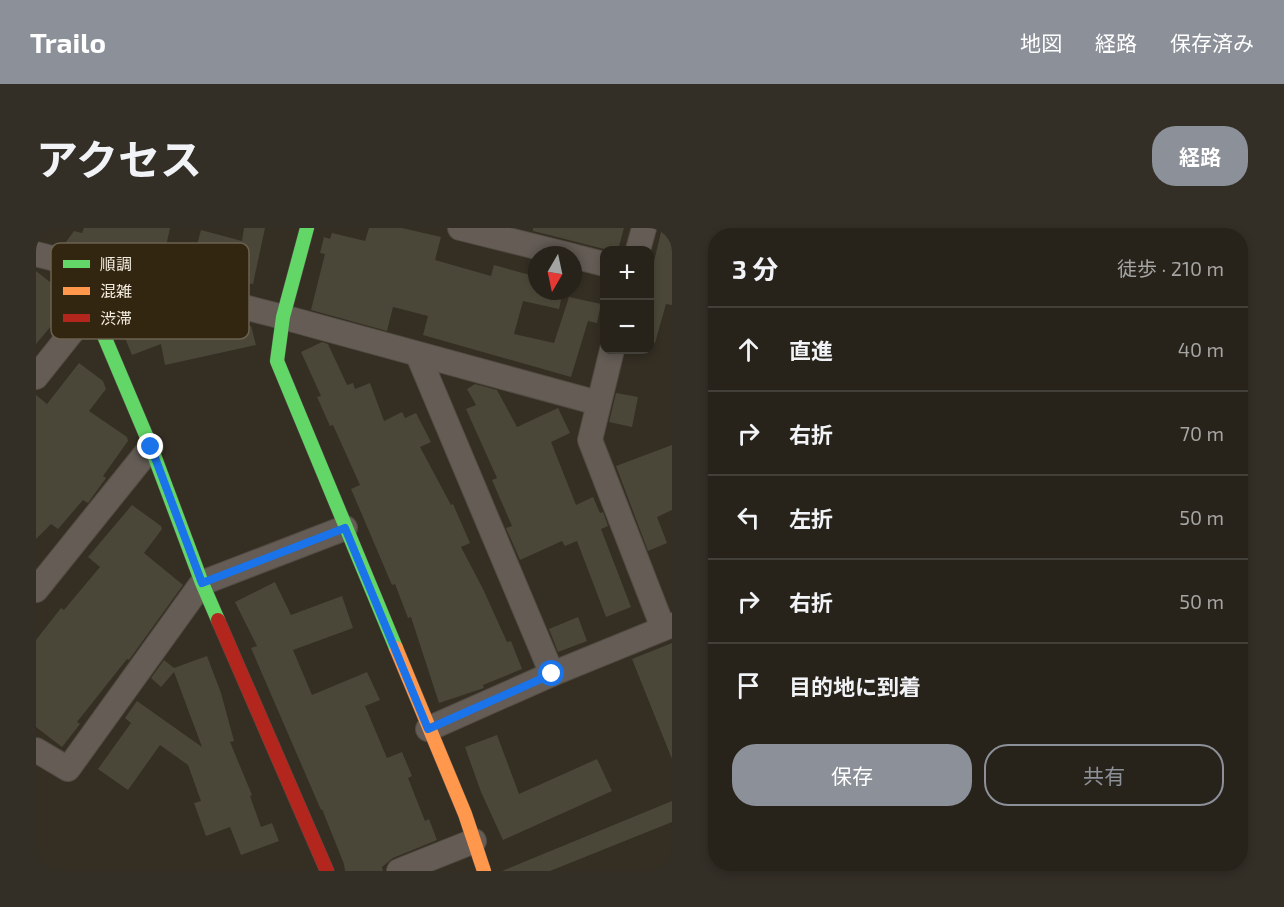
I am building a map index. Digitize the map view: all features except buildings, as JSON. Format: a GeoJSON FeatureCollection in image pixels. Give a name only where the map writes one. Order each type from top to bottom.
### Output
{"type":"FeatureCollection","features":[{"type":"Feature","properties":{"kind":"street"},"geometry":{"type":"LineString","coordinates":[[307,228],[283,317],[277,361],[465,814],[484,871]]}},
{"type":"Feature","properties":{"kind":"street"},"geometry":{"type":"LineString","coordinates":[[460,228],[531,246]]}},
{"type":"Feature","properties":{"kind":"street"},"geometry":{"type":"LineString","coordinates":[[639,246],[644,228]]}},
{"type":"Feature","properties":{"kind":"street"},"geometry":{"type":"LineString","coordinates":[[36,254],[51,258]]}},
{"type":"Feature","properties":{"kind":"street"},"geometry":{"type":"LineString","coordinates":[[582,259],[600,263]]}},
{"type":"Feature","properties":{"kind":"street"},"geometry":{"type":"LineString","coordinates":[[249,308],[598,403]]}},
{"type":"Feature","properties":{"kind":"street"},"geometry":{"type":"LineString","coordinates":[[36,377],[66,339]]}},
{"type":"Feature","properties":{"kind":"street"},"geometry":{"type":"LineString","coordinates":[[105,339],[151,447],[202,583],[327,871]]}},
{"type":"Feature","properties":{"kind":"street"},"geometry":{"type":"LineString","coordinates":[[418,354],[552,674]]}},
{"type":"Feature","properties":{"kind":"street"},"geometry":{"type":"LineString","coordinates":[[428,729],[667,626],[590,440],[611,354]]}},
{"type":"Feature","properties":{"kind":"street"},"geometry":{"type":"LineString","coordinates":[[36,590],[151,447]]}},
{"type":"Feature","properties":{"kind":"street"},"geometry":{"type":"LineString","coordinates":[[36,750],[68,769],[202,583],[345,528]]}},
{"type":"Feature","properties":{"kind":"street"},"geometry":{"type":"LineString","coordinates":[[399,871],[474,840]]}},
{"type":"Feature","properties":{"kind":"traffic: fast"},"geometry":{"type":"LineString","coordinates":[[307,228],[283,317],[277,361],[396,648]]}},
{"type":"Feature","properties":{"kind":"traffic: fast"},"geometry":{"type":"LineString","coordinates":[[105,339],[151,447],[218,620]]}},
{"type":"Feature","properties":{"kind":"traffic: slow"},"geometry":{"type":"LineString","coordinates":[[396,648],[465,814],[484,871]]}},
{"type":"Feature","properties":{"kind":"traffic: jam"},"geometry":{"type":"LineString","coordinates":[[218,620],[327,871]]}},
{"type":"Feature","properties":{"kind":"route"},"geometry":{"type":"LineString","coordinates":[[151,447],[202,583],[345,528],[428,729],[552,674]]}}]}
